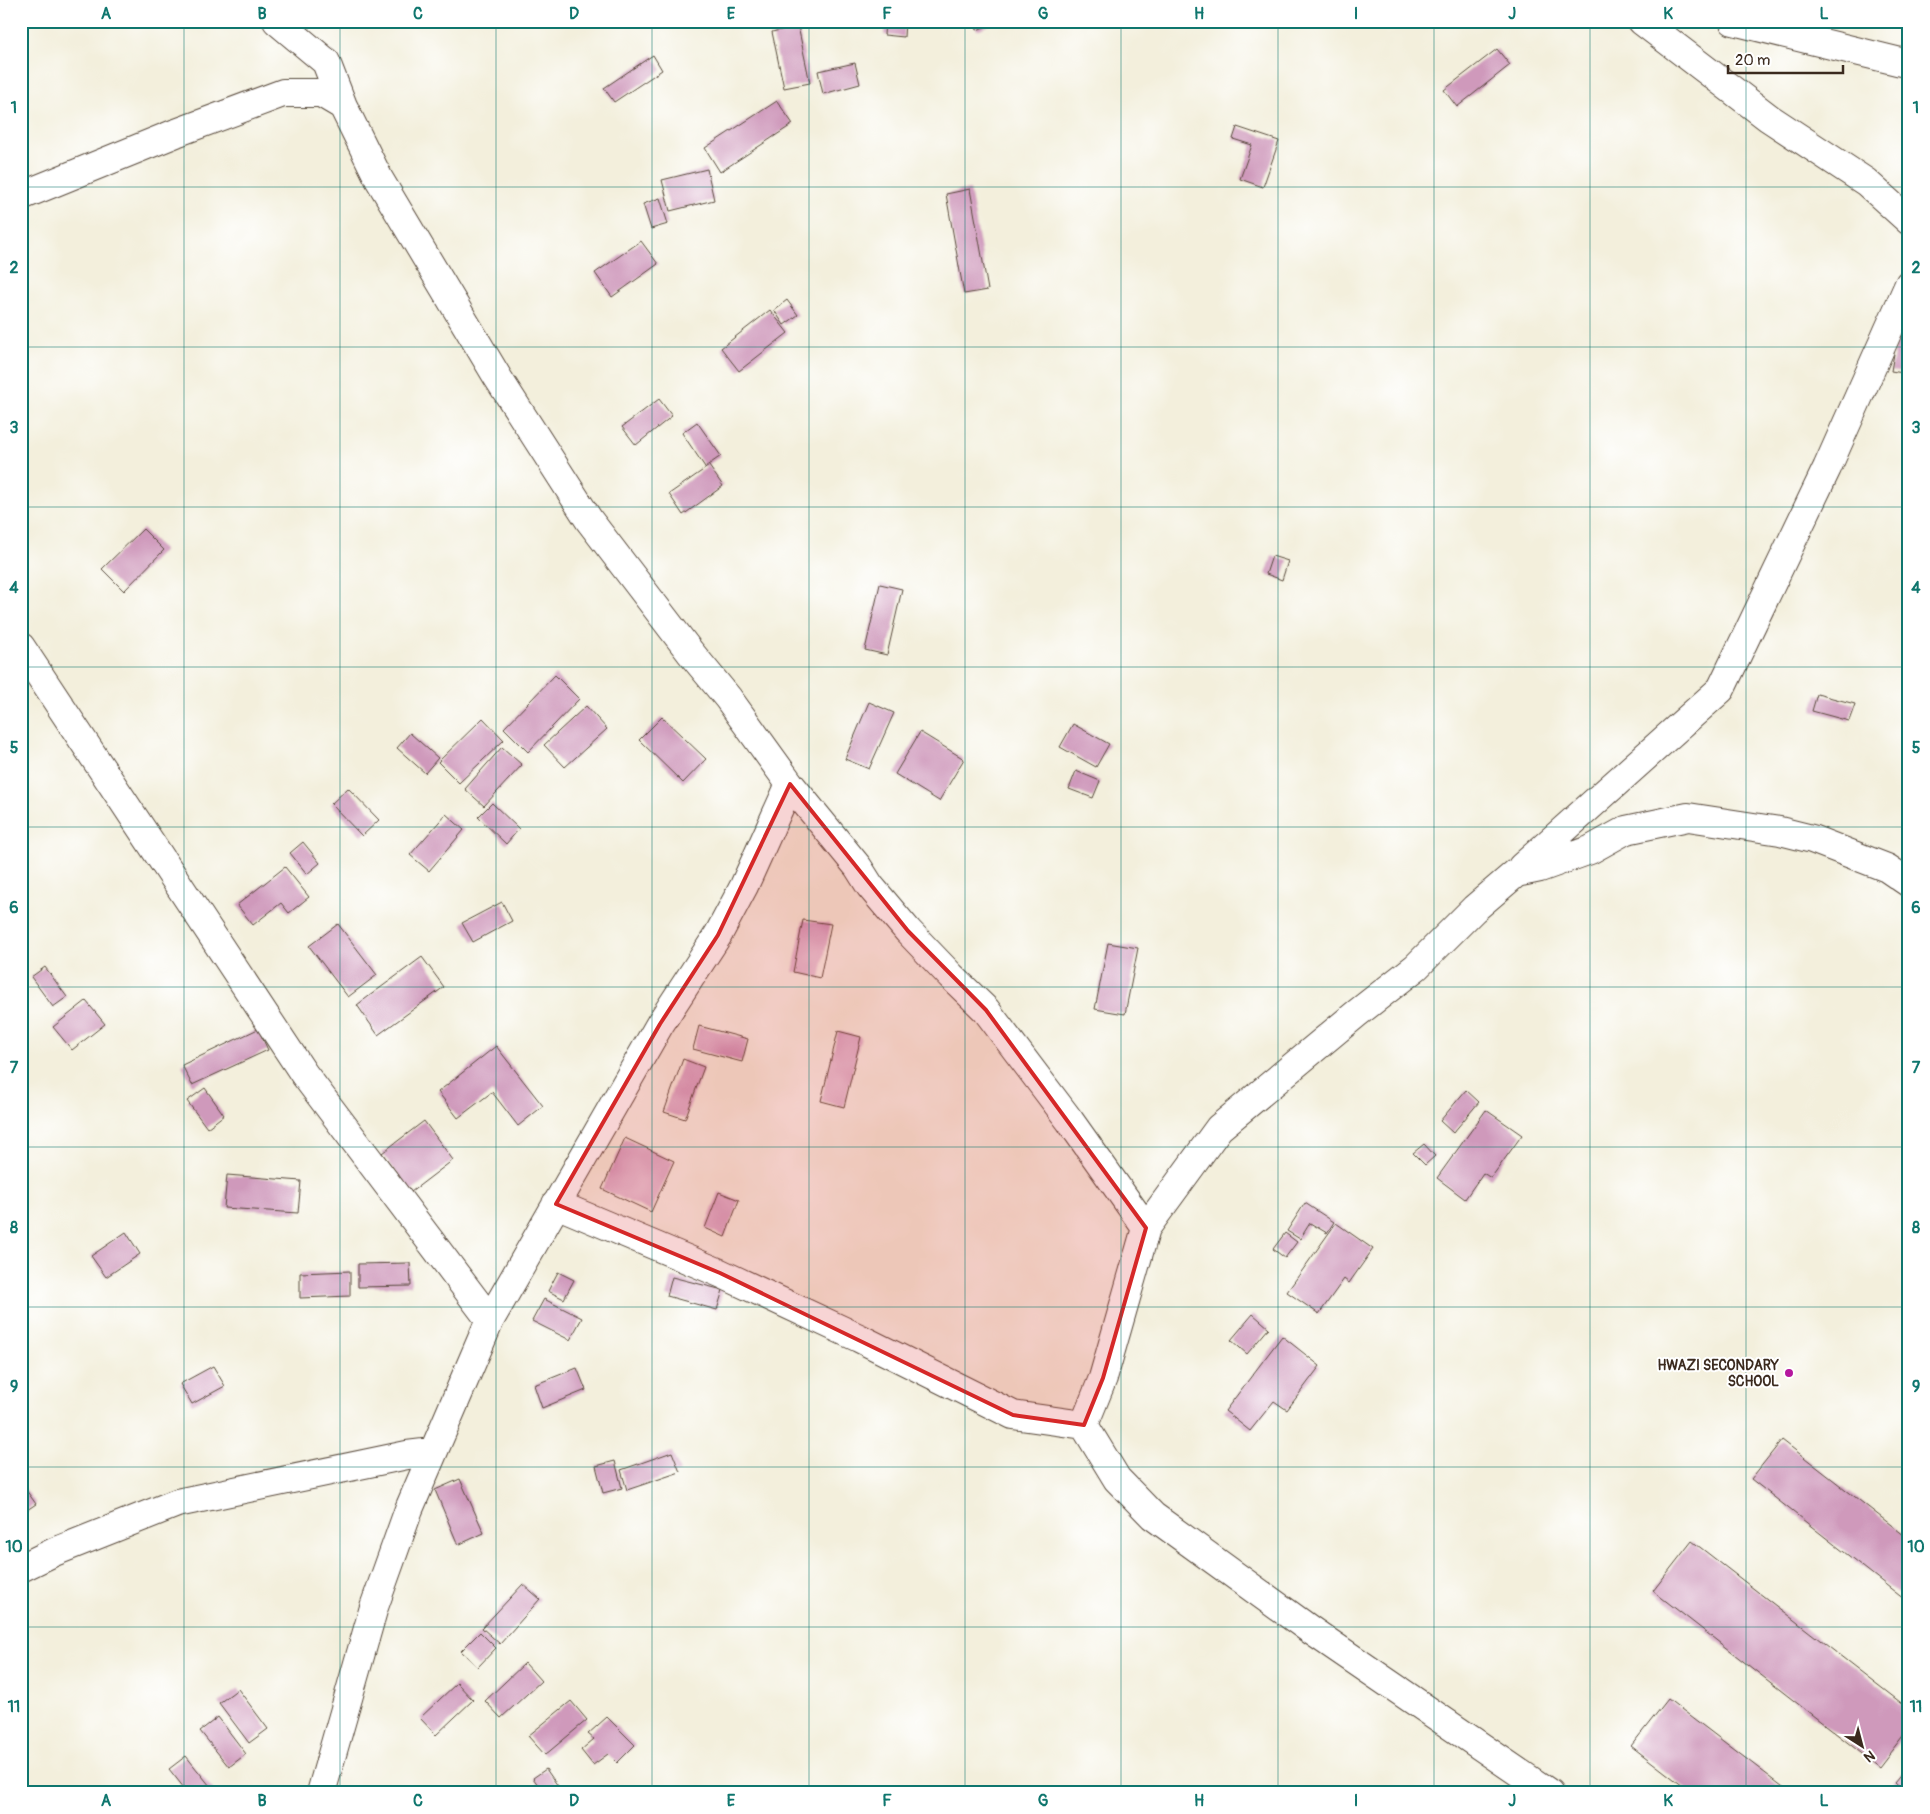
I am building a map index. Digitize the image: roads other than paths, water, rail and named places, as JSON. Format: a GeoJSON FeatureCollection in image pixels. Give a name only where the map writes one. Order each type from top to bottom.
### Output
{"type":"FeatureCollection","features":[{"type":"Feature","properties":{"kind":"street"},"geometry":{"type":"LineString","coordinates":[[277,21],[326,62],[343,106],[379,179],[498,378],[589,520],[690,652],[728,698],[790,784],[858,867],[870,886],[951,976],[986,1010],[1070,1121],[1146,1228]]}},
{"type":"Feature","properties":{"kind":"street"},"geometry":{"type":"LineString","coordinates":[[1642,21],[1769,118],[1866,182],[1909,221]]}},
{"type":"Feature","properties":{"kind":"street"},"geometry":{"type":"LineString","coordinates":[[1733,21],[1909,64]]}},
{"type":"Feature","properties":{"kind":"street"},"geometry":{"type":"LineString","coordinates":[[21,196],[176,133],[283,93],[321,93],[343,106]]}},
{"type":"Feature","properties":{"kind":"street"},"geometry":{"type":"LineString","coordinates":[[1084,1425],[1103,1378],[1146,1228],[1219,1128],[1356,1014],[1416,967],[1474,909],[1721,689],[1827,468],[1909,284]]}},
{"type":"Feature","properties":{"kind":"street"},"geometry":{"type":"LineString","coordinates":[[21,647],[304,1074],[490,1320]]}},
{"type":"Feature","properties":{"kind":"street"},"geometry":{"type":"LineString","coordinates":[[321,1793],[374,1607],[409,1509],[490,1320],[660,1024],[718,935],[744,886],[790,784]]}},
{"type":"Feature","properties":{"kind":"street"},"geometry":{"type":"LineString","coordinates":[[1516,873],[1540,868],[1590,850],[1626,830],[1688,817],[1780,831],[1812,839],[1888,868],[1909,883]]}},
{"type":"Feature","properties":{"kind":"street"},"geometry":{"type":"LineString","coordinates":[[556,1204],[720,1273],[1013,1415],[1084,1425]]}},
{"type":"Feature","properties":{"kind":"street"},"geometry":{"type":"LineString","coordinates":[[1084,1425],[1117,1479],[1153,1516],[1312,1632],[1549,1793]]}},
{"type":"Feature","properties":{"kind":"street"},"geometry":{"type":"LineString","coordinates":[[21,1568],[54,1552],[176,1503],[432,1452]]}},
{"type":"Feature","properties":{"kind":"place","name":"HWAZI SECONDARY SCHOOL"},"geometry":{"type":"Point","coordinates":[1789,1373]}}]}
